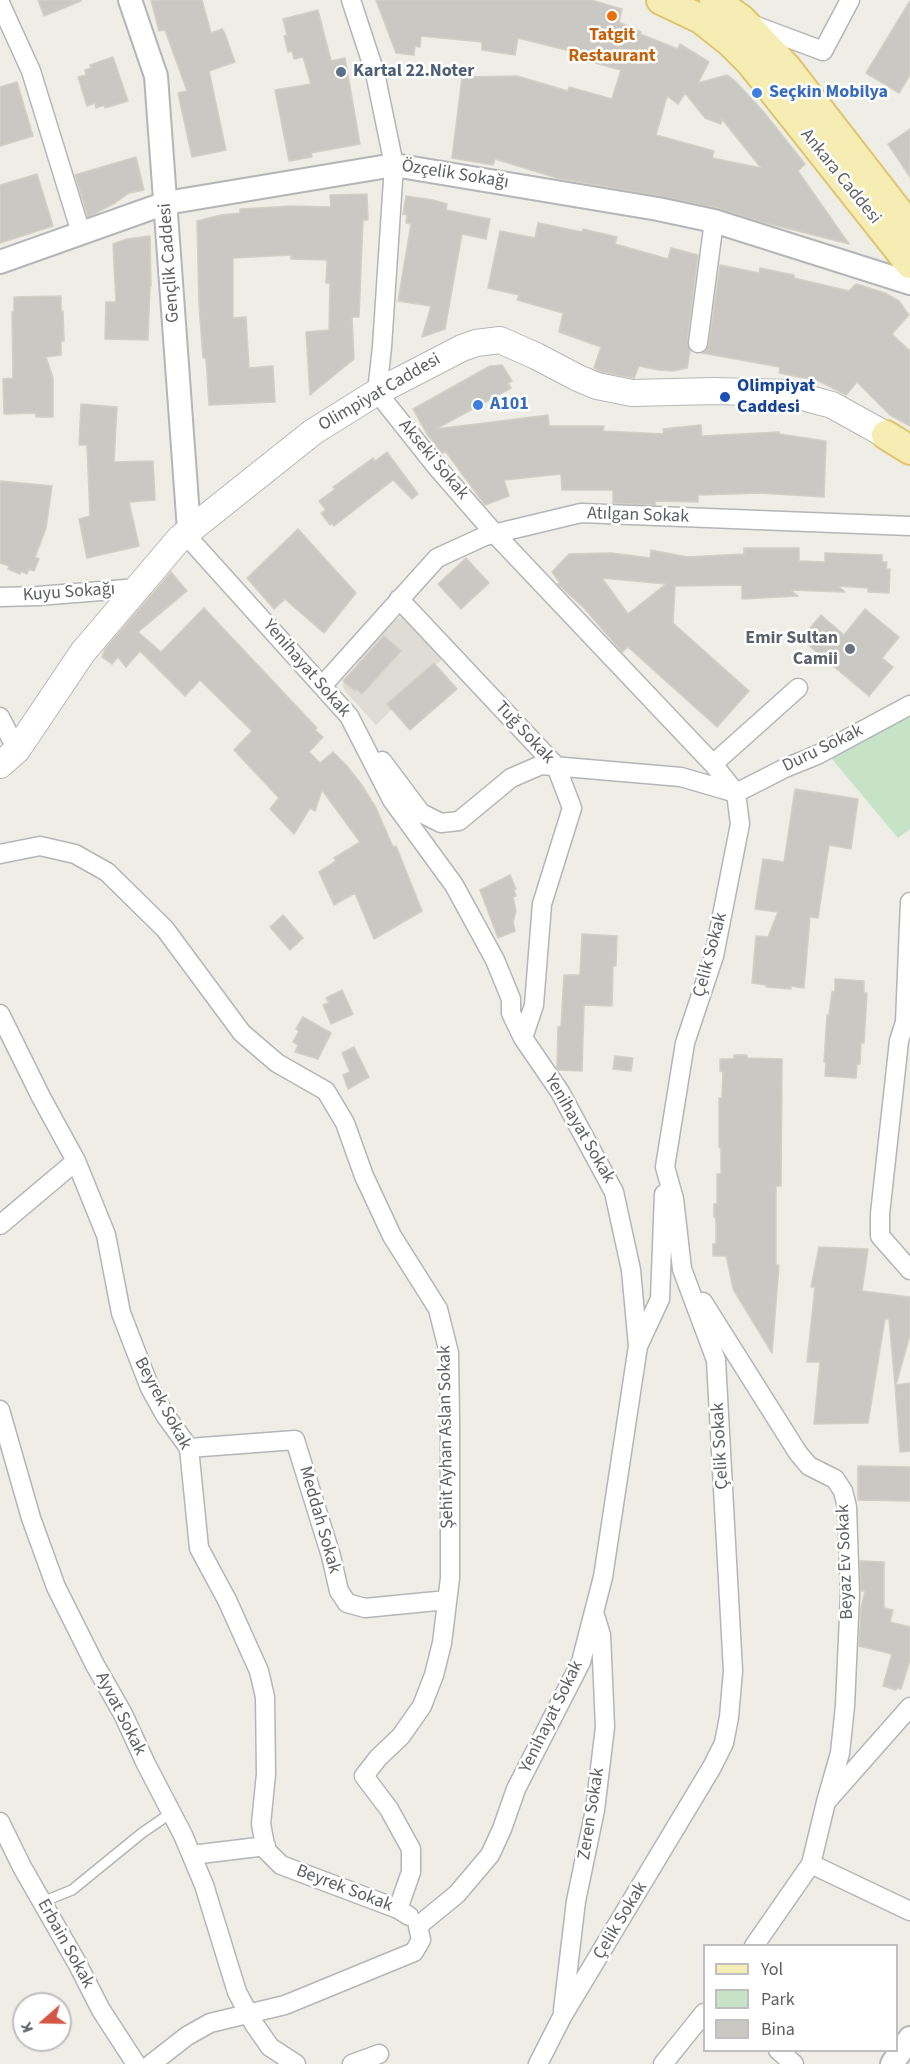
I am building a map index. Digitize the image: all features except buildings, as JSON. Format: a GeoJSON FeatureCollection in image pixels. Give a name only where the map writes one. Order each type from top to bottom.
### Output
{"type":"FeatureCollection","features":[{"type":"Feature","properties":{"kind":"main road","name":"Ankara Caddesi"},"geometry":{"type":"LineString","coordinates":[[661,0],[716,30],[751,63],[910,264]]}},
{"type":"Feature","properties":{"kind":"main road","name":"Ankara Caddesi"},"geometry":{"type":"LineString","coordinates":[[714,0],[784,54],[910,227]]}},
{"type":"Feature","properties":{"kind":"main road","name":"Olimpiyat Caddesi"},"geometry":{"type":"LineString","coordinates":[[9,758],[83,652],[187,532],[313,432],[377,392],[455,351],[476,343],[500,340],[578,378],[632,393],[714,391],[788,393],[832,405],[898,439]]}},
{"type":"Feature","properties":{"kind":"main road"},"geometry":{"type":"LineString","coordinates":[[898,439],[910,450]]}},
{"type":"Feature","properties":{"kind":"street","name":"Gençlik Caddesi"},"geometry":{"type":"LineString","coordinates":[[130,0],[156,76],[187,532]]}},
{"type":"Feature","properties":{"kind":"street"},"geometry":{"type":"LineString","coordinates":[[351,0],[375,73],[394,165],[377,392]]}},
{"type":"Feature","properties":{"kind":"street"},"geometry":{"type":"LineString","coordinates":[[784,54],[800,57],[823,51],[850,0]]}},
{"type":"Feature","properties":{"kind":"street"},"geometry":{"type":"LineString","coordinates":[[0,3],[31,70],[81,233]]}},
{"type":"Feature","properties":{"kind":"street"},"geometry":{"type":"LineString","coordinates":[[784,54],[823,51]]}},
{"type":"Feature","properties":{"kind":"street"},"geometry":{"type":"LineString","coordinates":[[761,78],[779,73],[784,54]]}},
{"type":"Feature","properties":{"kind":"street","name":"Özçelik Sokağı"},"geometry":{"type":"LineString","coordinates":[[0,262],[166,203],[394,165],[658,208],[714,221],[910,284]]}},
{"type":"Feature","properties":{"kind":"street"},"geometry":{"type":"LineString","coordinates":[[699,342],[714,221]]}},
{"type":"Feature","properties":{"kind":"street","name":"Akseki Sokak"},"geometry":{"type":"LineString","coordinates":[[377,392],[435,465],[495,534],[713,764],[736,793]]}},
{"type":"Feature","properties":{"kind":"street","name":"Atılgan Sokak"},"geometry":{"type":"LineString","coordinates":[[322,686],[437,558],[485,536],[581,513],[910,526]]}},
{"type":"Feature","properties":{"kind":"street","name":"Yenihayat Sokak"},"geometry":{"type":"LineString","coordinates":[[187,532],[349,716],[392,800],[453,885],[495,960],[511,999],[511,1013],[523,1038],[560,1092],[614,1192],[632,1270],[639,1346],[603,1577],[581,1662],[516,1789],[490,1856],[457,1894],[418,1926]]}},
{"type":"Feature","properties":{"kind":"street","name":"Kuyu Sokağı"},"geometry":{"type":"LineString","coordinates":[[0,597],[138,588]]}},
{"type":"Feature","properties":{"kind":"street","name":"Tuğ Sokak"},"geometry":{"type":"LineString","coordinates":[[399,599],[556,766],[572,808],[542,904],[534,1005],[523,1038]]}},
{"type":"Feature","properties":{"kind":"street"},"geometry":{"type":"LineString","coordinates":[[713,764],[798,688]]}},
{"type":"Feature","properties":{"kind":"street","name":"Duru Sokak"},"geometry":{"type":"LineString","coordinates":[[736,793],[785,768],[817,755],[910,705]]}},
{"type":"Feature","properties":{"kind":"street"},"geometry":{"type":"LineString","coordinates":[[349,716],[420,813],[441,823],[459,821],[511,778],[541,765],[681,777],[736,793]]}},
{"type":"Feature","properties":{"kind":"street"},"geometry":{"type":"LineString","coordinates":[[0,717],[9,758]]}},
{"type":"Feature","properties":{"kind":"street","name":"Çelik Sokak"},"geometry":{"type":"LineString","coordinates":[[538,2064],[563,2015],[673,1836],[712,1767],[724,1743],[729,1717],[733,1671],[716,1360],[682,1269],[674,1199],[665,1167],[685,1043],[714,956],[740,824],[736,793]]}},
{"type":"Feature","properties":{"kind":"street","name":"Şehit Ayhan Aslan Sokak"},"geometry":{"type":"LineString","coordinates":[[0,854],[40,846],[75,854],[107,872],[165,929],[242,1033],[277,1063],[326,1091],[345,1124],[364,1176],[392,1236],[438,1310],[449,1353],[450,1578],[442,1643],[434,1676],[422,1706],[401,1736],[378,1758],[364,1776],[389,1809],[411,1849],[411,1872],[398,1909]]}},
{"type":"Feature","properties":{"kind":"street"},"geometry":{"type":"LineString","coordinates":[[910,902],[908,1022],[899,1041],[880,1214],[880,1236],[910,1270]]}},
{"type":"Feature","properties":{"kind":"street","name":"Beyrek Sokak"},"geometry":{"type":"LineString","coordinates":[[0,1014],[40,1097],[76,1161],[106,1234],[121,1313],[137,1358],[165,1415],[189,1448],[199,1548],[227,1600],[259,1671],[265,1697],[266,1774],[261,1824],[266,1850],[281,1865],[398,1909],[418,1926]]}},
{"type":"Feature","properties":{"kind":"street"},"geometry":{"type":"LineString","coordinates":[[0,1225],[76,1161]]}},
{"type":"Feature","properties":{"kind":"street"},"geometry":{"type":"LineString","coordinates":[[639,1346],[660,1299],[665,1167]]}},
{"type":"Feature","properties":{"kind":"street","name":"Beyaz Ev Sokak"},"geometry":{"type":"LineString","coordinates":[[682,1269],[798,1453],[809,1466],[835,1479],[843,1491],[847,1507],[850,1594],[845,1706],[840,1754],[811,1864]]}},
{"type":"Feature","properties":{"kind":"street","name":"Ayvat Sokak"},"geometry":{"type":"LineString","coordinates":[[0,1410],[32,1518],[56,1587],[95,1665],[123,1714],[192,1855],[221,1935],[231,1976],[249,2015],[270,2047],[296,2064]]}},
{"type":"Feature","properties":{"kind":"street","name":"Meddah Sokak"},"geometry":{"type":"LineString","coordinates":[[189,1448],[295,1440],[331,1557],[339,1592],[347,1603],[365,1608],[447,1600]]}},
{"type":"Feature","properties":{"kind":"street","name":"Zeren Sokak"},"geometry":{"type":"LineString","coordinates":[[563,2015],[576,1901],[595,1810],[604,1727],[601,1635],[594,1612]]}},
{"type":"Feature","properties":{"kind":"street"},"geometry":{"type":"LineString","coordinates":[[826,1802],[910,1707]]}},
{"type":"Feature","properties":{"kind":"street","name":"Erbain Sokak"},"geometry":{"type":"LineString","coordinates":[[0,1822],[22,1867],[101,2010],[136,2064]]}},
{"type":"Feature","properties":{"kind":"street"},"geometry":{"type":"LineString","coordinates":[[192,1855],[266,1846]]}},
{"type":"Feature","properties":{"kind":"street"},"geometry":{"type":"LineString","coordinates":[[755,1944],[811,1864],[910,1911]]}},
{"type":"Feature","properties":{"kind":"street"},"geometry":{"type":"LineString","coordinates":[[151,2064],[187,2036],[210,2023],[295,2002],[414,1952],[421,1940],[418,1926]]}},
{"type":"Feature","properties":{"kind":"street"},"geometry":{"type":"LineString","coordinates":[[663,2064],[703,2015]]}},
{"type":"Feature","properties":{"kind":"street"},"geometry":{"type":"LineString","coordinates":[[892,2064],[910,2038]]}},
{"type":"Feature","properties":{"kind":"street"},"geometry":{"type":"LineString","coordinates":[[780,2052],[794,2064]]}},
{"type":"Feature","properties":{"kind":"street"},"geometry":{"type":"LineString","coordinates":[[352,2064],[379,2054]]}},
{"type":"Feature","properties":{"kind":"lane"},"geometry":{"type":"LineString","coordinates":[[42,1902],[72,1890],[142,1833],[171,1813]]}},
{"type":"Feature","properties":{"kind":"shaded area"},"geometry":{"type":"Polygon","coordinates":[[[403,616],[445,656],[376,725],[342,685],[362,657],[395,620],[403,616]]]}},
{"type":"Feature","properties":{"kind":"green space"},"geometry":{"type":"Polygon","coordinates":[[[910,717],[910,829],[898,838],[832,759],[870,736],[910,717]]]}},
{"type":"Feature","properties":{"kind":"place","name":"Tatgit Restaurant"},"geometry":{"type":"Point","coordinates":[612,16]}},
{"type":"Feature","properties":{"kind":"place","name":"Kartal 22.Noter"},"geometry":{"type":"Point","coordinates":[341,72]}},
{"type":"Feature","properties":{"kind":"place","name":"Seçkin Mobilya"},"geometry":{"type":"Point","coordinates":[757,93]}},
{"type":"Feature","properties":{"kind":"place","name":"Oli̇mpi̇yat Caddesi̇"},"geometry":{"type":"Point","coordinates":[725,397]}},
{"type":"Feature","properties":{"kind":"place","name":"A101"},"geometry":{"type":"Point","coordinates":[478,405]}},
{"type":"Feature","properties":{"kind":"place","name":"Emir Sultan Camii"},"geometry":{"type":"Point","coordinates":[850,649]}}]}
